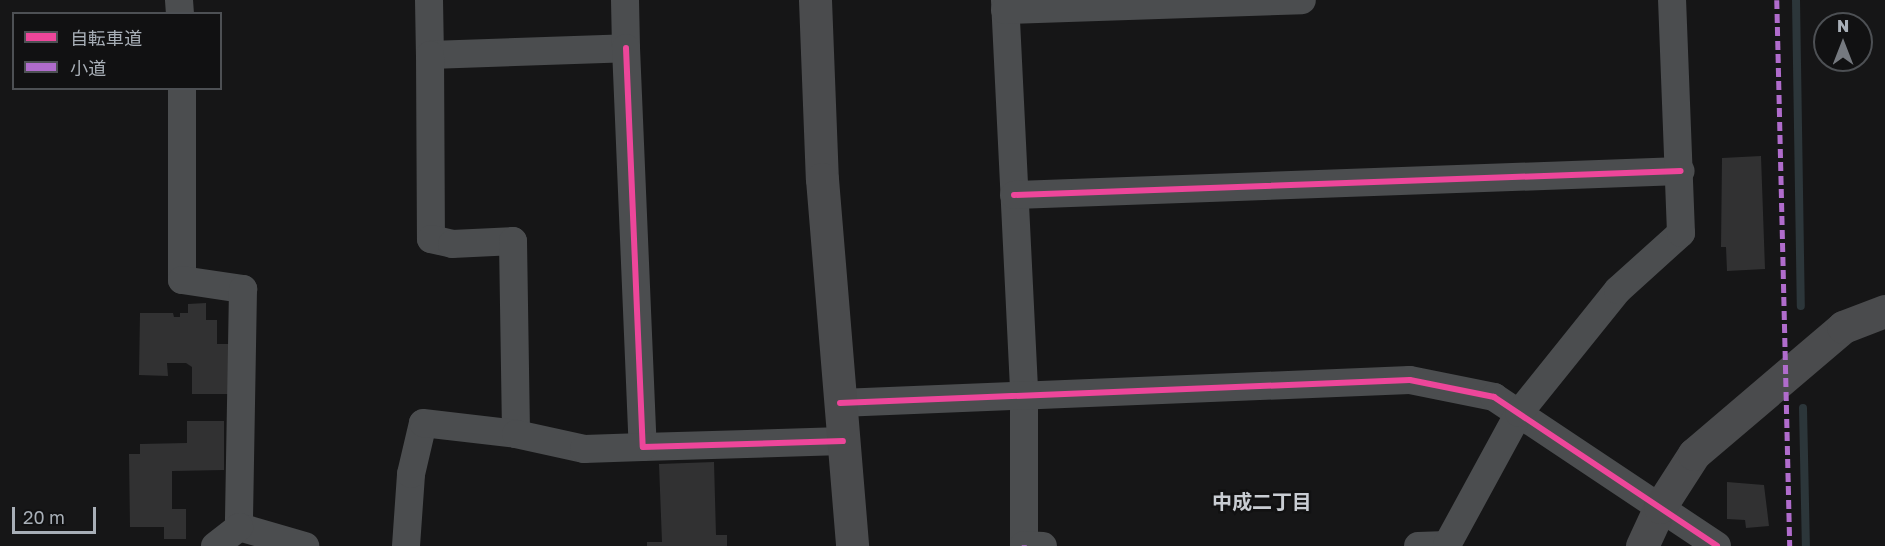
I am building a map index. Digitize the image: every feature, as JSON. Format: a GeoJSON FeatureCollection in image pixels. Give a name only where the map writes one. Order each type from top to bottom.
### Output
{"type":"FeatureCollection","features":[{"type":"Feature","properties":{"kind":"street"},"geometry":{"type":"LineString","coordinates":[[429,0],[431,239],[452,244],[513,241],[516,434]]}},
{"type":"Feature","properties":{"kind":"street"},"geometry":{"type":"LineString","coordinates":[[625,0],[643,447]]}},
{"type":"Feature","properties":{"kind":"street"},"geometry":{"type":"LineString","coordinates":[[815,0],[822,179],[852,546]]}},
{"type":"Feature","properties":{"kind":"street"},"geometry":{"type":"LineString","coordinates":[[1043,546],[1024,545],[1024,395],[1005,5],[1302,0]]}},
{"type":"Feature","properties":{"kind":"street"},"geometry":{"type":"LineString","coordinates":[[1418,546],[1447,545],[1519,414],[1618,290],[1681,232],[1681,171],[1672,0]]}},
{"type":"Feature","properties":{"kind":"street"},"geometry":{"type":"LineString","coordinates":[[430,55],[626,48]]}},
{"type":"Feature","properties":{"kind":"street"},"geometry":{"type":"LineString","coordinates":[[182,90],[182,280],[243,289],[239,526],[215,546]]}},
{"type":"Feature","properties":{"kind":"street"},"geometry":{"type":"LineString","coordinates":[[1014,195],[1681,171]]}},
{"type":"Feature","properties":{"kind":"street"},"geometry":{"type":"LineString","coordinates":[[1642,546],[1660,507],[1694,454],[1843,327],[1885,311]]}},
{"type":"Feature","properties":{"kind":"street"},"geometry":{"type":"LineString","coordinates":[[840,403],[1410,380],[1494,397],[1717,546]]}},
{"type":"Feature","properties":{"kind":"street"},"geometry":{"type":"LineString","coordinates":[[406,546],[411,474],[423,423],[516,434],[584,449],[843,441]]}},
{"type":"Feature","properties":{"kind":"street"},"geometry":{"type":"LineString","coordinates":[[239,526],[305,546]]}},
{"type":"Feature","properties":{"kind":"building"},"geometry":{"type":"Polygon","coordinates":[[[1761,156],[1765,269],[1727,271],[1726,247],[1721,247],[1722,158],[1761,156]]]}},
{"type":"Feature","properties":{"kind":"building"},"geometry":{"type":"Polygon","coordinates":[[[206,303],[206,320],[217,320],[217,344],[230,344],[230,394],[192,394],[192,367],[186,363],[167,363],[168,376],[139,375],[140,313],[173,313],[174,317],[180,317],[180,313],[188,313],[188,304],[206,303]]]}},
{"type":"Feature","properties":{"kind":"building"},"geometry":{"type":"Polygon","coordinates":[[[187,421],[224,421],[224,470],[172,471],[172,509],[186,509],[186,539],[164,539],[164,527],[130,527],[129,454],[140,454],[140,444],[187,443],[187,421]]]}},
{"type":"Feature","properties":{"kind":"building"},"geometry":{"type":"Polygon","coordinates":[[[714,462],[716,535],[727,535],[727,546],[647,546],[647,542],[662,542],[659,464],[714,462]]]}},
{"type":"Feature","properties":{"kind":"building"},"geometry":{"type":"Polygon","coordinates":[[[1727,482],[1764,485],[1769,526],[1746,528],[1745,520],[1727,519],[1727,482]]]}},
{"type":"Feature","properties":{"kind":"waterway"},"geometry":{"type":"LineString","coordinates":[[1796,0],[1801,306]]}},
{"type":"Feature","properties":{"kind":"waterway"},"geometry":{"type":"LineString","coordinates":[[1803,408],[1806,546]]}},
{"type":"Feature","properties":{"kind":"marked path"},"geometry":{"type":"LineString","coordinates":[[1777,0],[1790,546]]}},
{"type":"Feature","properties":{"kind":"cycle path"},"geometry":{"type":"LineString","coordinates":[[626,48],[643,447],[843,441]]}},
{"type":"Feature","properties":{"kind":"cycle path"},"geometry":{"type":"LineString","coordinates":[[1014,195],[1681,171]]}},
{"type":"Feature","properties":{"kind":"cycle path"},"geometry":{"type":"LineString","coordinates":[[840,403],[1410,380],[1494,397],[1717,546]]}},
{"type":"Feature","properties":{"kind":"district","name":"中成二丁目"},"geometry":{"type":"Point","coordinates":[1262,501]}}]}
